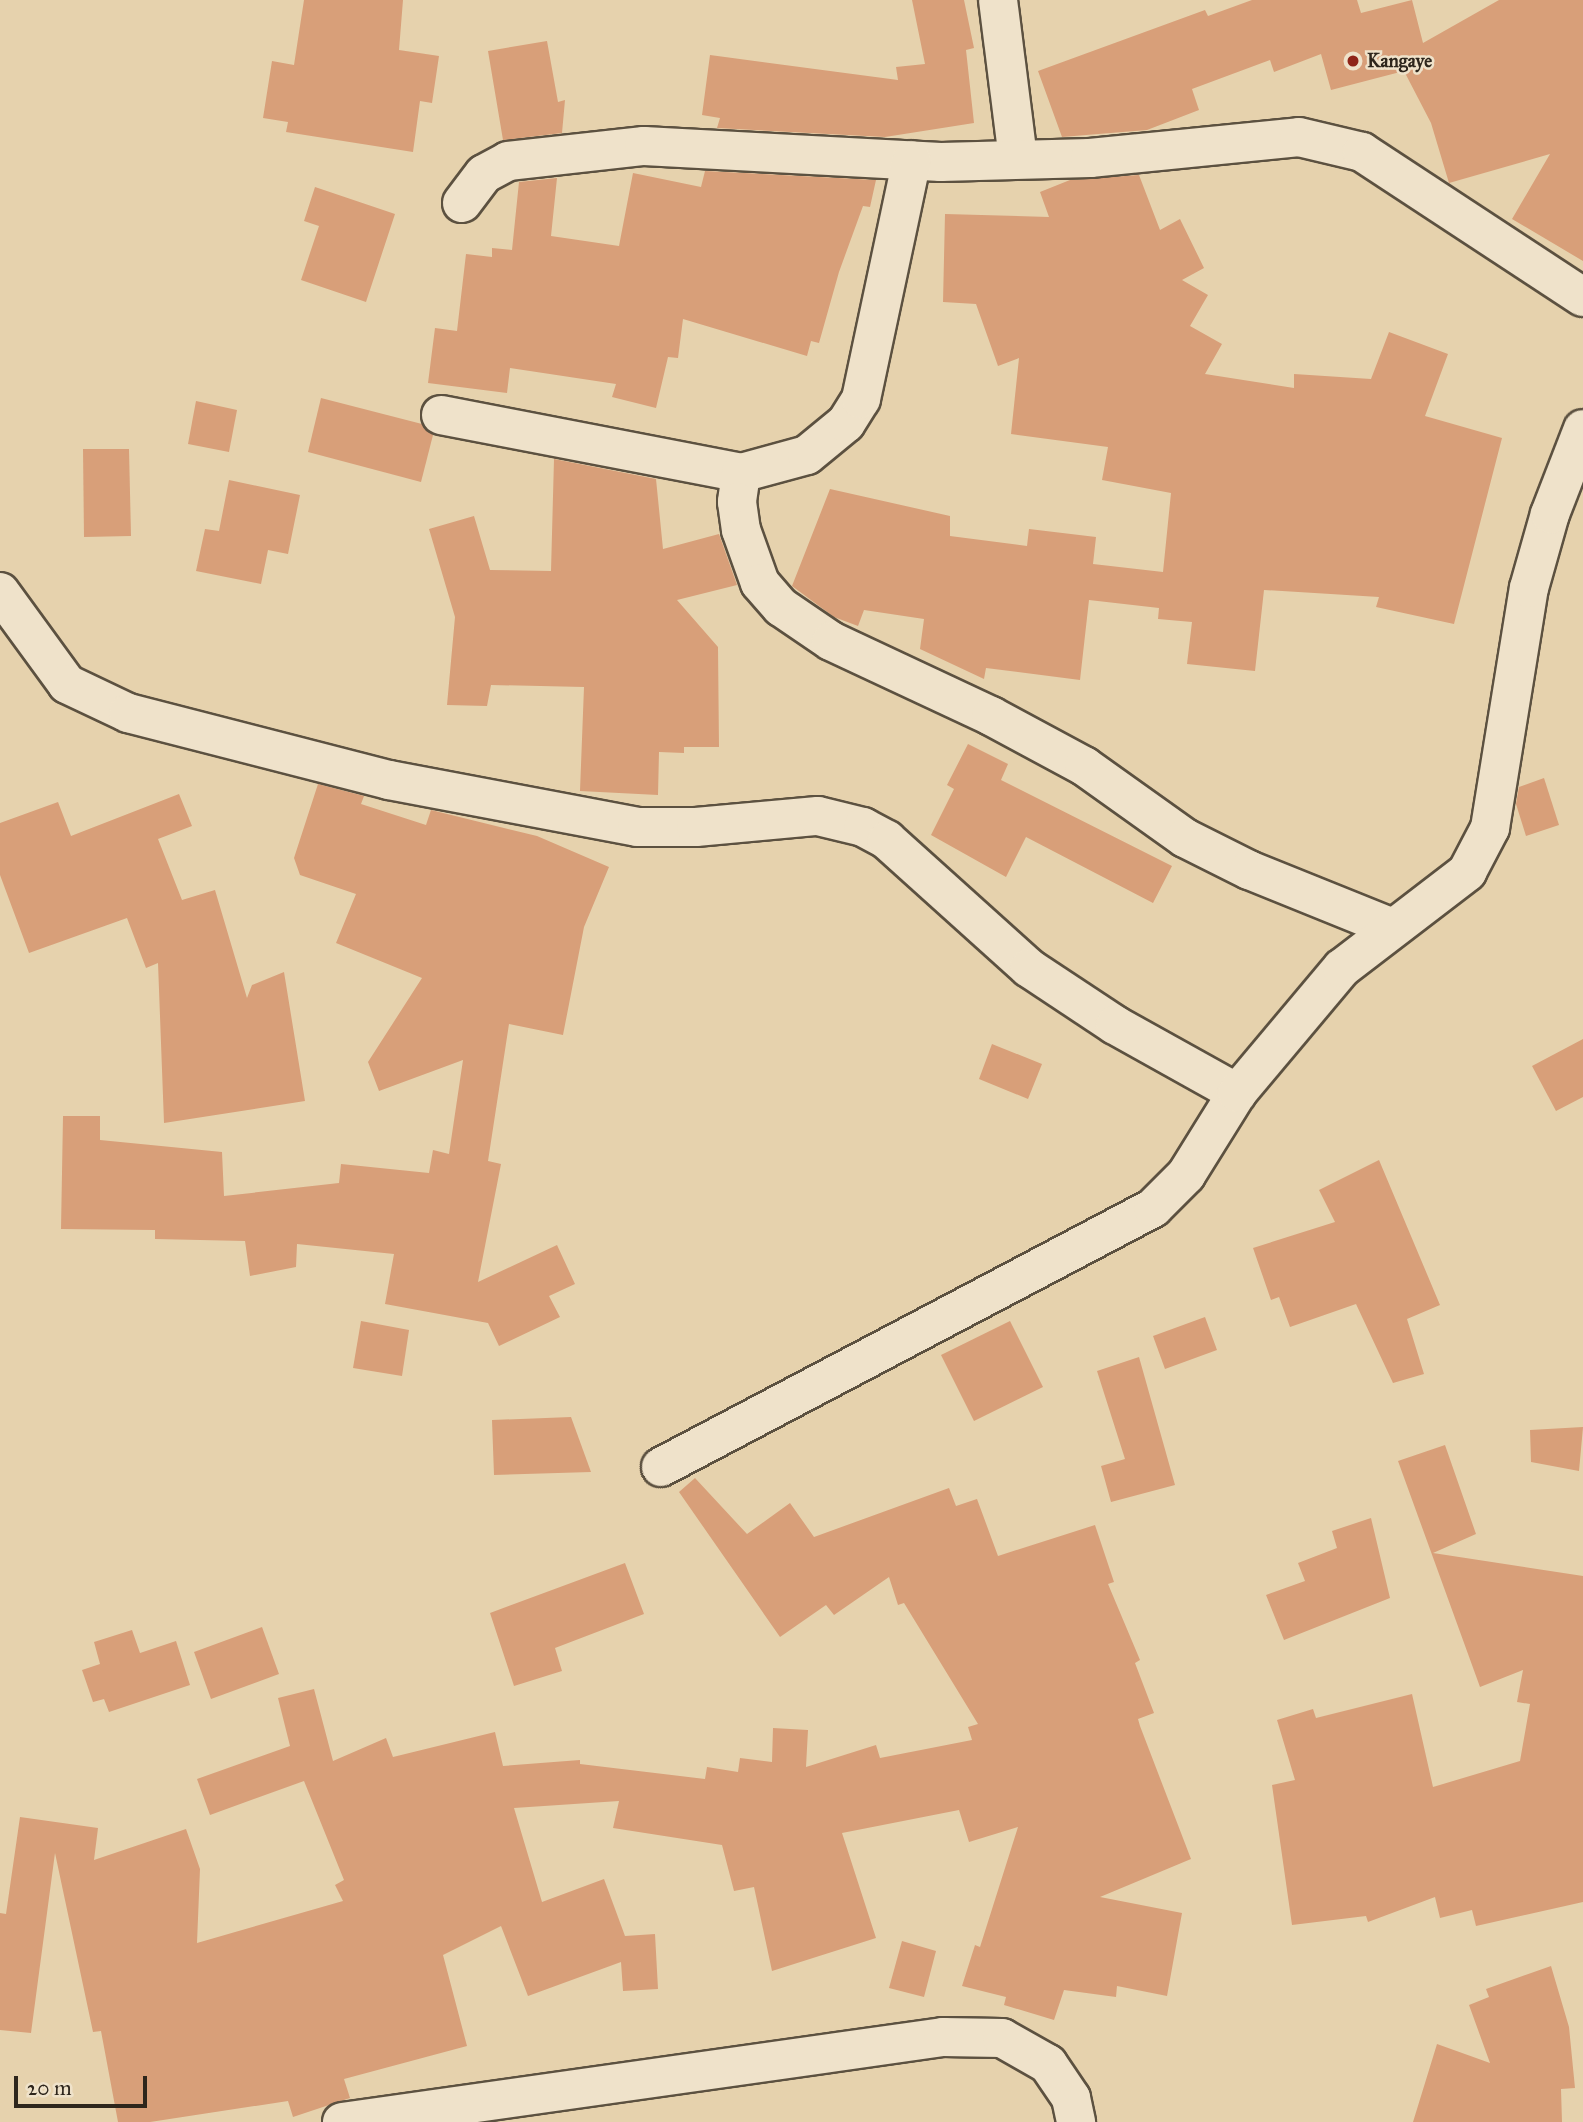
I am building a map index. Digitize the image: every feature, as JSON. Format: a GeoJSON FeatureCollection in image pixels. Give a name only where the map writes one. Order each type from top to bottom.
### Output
{"type":"FeatureCollection","features":[{"type":"Feature","properties":{"kind":"street"},"geometry":{"type":"LineString","coordinates":[[998,0],[1018,159]]}},
{"type":"Feature","properties":{"kind":"street"},"geometry":{"type":"LineString","coordinates":[[462,203],[484,174],[508,161],[644,146],[912,160],[1018,159],[1090,158],[1299,137],[1362,152],[1583,297]]}},
{"type":"Feature","properties":{"kind":"street"},"geometry":{"type":"LineString","coordinates":[[441,415],[693,467],[741,473],[807,455],[846,423],[861,399],[912,160]]}},
{"type":"Feature","properties":{"kind":"street"},"geometry":{"type":"LineString","coordinates":[[661,1467],[1153,1208],[1186,1175],[1237,1093],[1342,968],[1390,928],[1466,872],[1490,828],[1529,588],[1566,516],[1583,429]]}},
{"type":"Feature","properties":{"kind":"street"},"geometry":{"type":"LineString","coordinates":[[741,473],[737,502],[741,530],[760,583],[781,607],[831,641],[991,716],[1084,766],[1185,838],[1248,870],[1390,928]]}},
{"type":"Feature","properties":{"kind":"street"},"geometry":{"type":"LineString","coordinates":[[0,592],[67,684],[128,713],[389,780],[637,827],[696,827],[818,816],[863,827],[887,839],[1029,968],[1115,1025],[1237,1093]]}},
{"type":"Feature","properties":{"kind":"street"},"geometry":{"type":"LineString","coordinates":[[342,2122],[943,2037],[1002,2038],[1048,2064],[1071,2098],[1076,2122]]}},
{"type":"Feature","properties":{"kind":"building"},"geometry":{"type":"Polygon","coordinates":[[[304,0],[403,0],[399,50],[439,56],[432,103],[420,101],[413,152],[286,132],[288,122],[263,118],[272,61],[294,65],[304,0]]]}},
{"type":"Feature","properties":{"kind":"building"},"geometry":{"type":"Polygon","coordinates":[[[912,0],[964,0],[974,48],[966,50],[974,123],[885,137],[717,128],[720,118],[702,115],[710,55],[898,80],[896,67],[925,64],[912,0]]]}},
{"type":"Feature","properties":{"kind":"building"},"geometry":{"type":"Polygon","coordinates":[[[1252,0],[1357,0],[1361,13],[1412,0],[1423,43],[1499,0],[1583,0],[1583,261],[1512,219],[1550,154],[1449,183],[1431,123],[1404,71],[1331,90],[1321,54],[1274,72],[1270,60],[1192,89],[1199,110],[1147,130],[1062,137],[1038,71],[1205,10],[1208,16],[1252,0]]]}},
{"type":"Feature","properties":{"kind":"building"},"geometry":{"type":"Polygon","coordinates":[[[547,41],[558,102],[565,100],[562,133],[503,140],[488,51],[547,41]]]}},
{"type":"Feature","properties":{"kind":"building"},"geometry":{"type":"Polygon","coordinates":[[[705,171],[876,180],[870,207],[863,206],[839,272],[819,343],[811,341],[807,356],[683,319],[678,358],[668,357],[656,408],[612,397],[616,384],[510,368],[507,393],[428,383],[435,328],[457,331],[466,254],[492,257],[492,248],[512,250],[519,182],[557,178],[551,236],[619,246],[633,173],[701,187],[705,171]]]}},
{"type":"Feature","properties":{"kind":"building"},"geometry":{"type":"Polygon","coordinates":[[[1139,175],[1160,230],[1180,219],[1204,268],[1182,280],[1208,295],[1190,326],[1222,344],[1205,374],[1294,388],[1294,374],[1371,379],[1389,332],[1448,354],[1425,416],[1502,438],[1454,624],[1376,607],[1379,597],[1264,590],[1255,671],[1187,664],[1192,622],[1158,619],[1159,608],[1089,600],[1080,680],[986,668],[984,679],[920,649],[924,619],[864,610],[858,626],[834,617],[792,586],[830,489],[950,516],[950,536],[1027,546],[1029,529],[1096,537],[1093,564],[1163,572],[1171,493],[1102,480],[1108,447],[1011,434],[1019,358],[998,366],[976,304],[943,302],[945,214],[1049,217],[1040,192],[1070,180],[1139,175]]]}},
{"type":"Feature","properties":{"kind":"building"},"geometry":{"type":"Polygon","coordinates":[[[315,187],[395,214],[366,302],[301,280],[319,226],[304,221],[315,187]]]}},
{"type":"Feature","properties":{"kind":"building"},"geometry":{"type":"Polygon","coordinates":[[[321,398],[422,424],[433,435],[421,482],[308,452],[321,398]]]}},
{"type":"Feature","properties":{"kind":"building"},"geometry":{"type":"Polygon","coordinates":[[[196,401],[237,410],[229,452],[188,444],[196,401]]]}},
{"type":"Feature","properties":{"kind":"building"},"geometry":{"type":"Polygon","coordinates":[[[83,449],[129,449],[131,536],[84,537],[83,449]]]}},
{"type":"Feature","properties":{"kind":"building"},"geometry":{"type":"Polygon","coordinates":[[[554,459],[656,479],[663,549],[719,534],[737,585],[677,600],[718,647],[719,747],[684,747],[684,753],[659,752],[658,795],[580,791],[584,687],[491,685],[487,706],[447,705],[455,617],[429,529],[474,516],[490,570],[551,571],[554,459]]]}},
{"type":"Feature","properties":{"kind":"building"},"geometry":{"type":"Polygon","coordinates":[[[229,480],[300,495],[288,554],[268,550],[261,584],[196,571],[205,529],[219,531],[229,480]]]}},
{"type":"Feature","properties":{"kind":"building"},"geometry":{"type":"Polygon","coordinates":[[[968,744],[1008,764],[1001,780],[1172,866],[1153,903],[1026,837],[1006,877],[931,835],[954,789],[947,785],[968,744]]]}},
{"type":"Feature","properties":{"kind":"building"},"geometry":{"type":"Polygon","coordinates":[[[1544,778],[1559,825],[1526,836],[1516,804],[1519,787],[1544,778]]]}},
{"type":"Feature","properties":{"kind":"building"},"geometry":{"type":"Polygon","coordinates":[[[318,784],[364,796],[361,804],[426,825],[431,810],[537,836],[609,867],[584,927],[563,1035],[509,1024],[488,1161],[501,1164],[478,1282],[557,1245],[575,1284],[549,1296],[560,1317],[499,1346],[488,1323],[385,1304],[394,1254],[297,1244],[296,1267],[250,1276],[245,1241],[155,1239],[155,1230],[61,1229],[63,1116],[100,1116],[100,1140],[222,1152],[224,1196],[339,1183],[341,1164],[429,1173],[433,1150],[449,1154],[463,1060],[379,1091],[368,1062],[422,978],[336,943],[356,894],[300,875],[294,858],[318,784]]]}},
{"type":"Feature","properties":{"kind":"building"},"geometry":{"type":"Polygon","coordinates":[[[179,794],[192,826],[158,839],[182,900],[215,890],[247,998],[252,985],[284,972],[305,1101],[164,1123],[158,963],[146,968],[127,918],[29,953],[0,875],[0,823],[58,802],[71,836],[179,794]]]}},
{"type":"Feature","properties":{"kind":"building"},"geometry":{"type":"Polygon","coordinates":[[[1583,1039],[1583,1097],[1556,1111],[1532,1066],[1583,1039]]]}},
{"type":"Feature","properties":{"kind":"building"},"geometry":{"type":"Polygon","coordinates":[[[992,1044],[1042,1064],[1028,1099],[979,1079],[992,1044]]]}},
{"type":"Feature","properties":{"kind":"building"},"geometry":{"type":"Polygon","coordinates":[[[1379,1160],[1440,1305],[1407,1319],[1424,1374],[1393,1383],[1356,1304],[1290,1327],[1279,1297],[1271,1300],[1253,1248],[1335,1222],[1319,1190],[1379,1160]]]}},
{"type":"Feature","properties":{"kind":"building"},"geometry":{"type":"Polygon","coordinates":[[[1205,1317],[1217,1350],[1165,1369],[1153,1336],[1205,1317]]]}},
{"type":"Feature","properties":{"kind":"building"},"geometry":{"type":"Polygon","coordinates":[[[361,1321],[409,1330],[402,1376],[353,1368],[361,1321]]]}},
{"type":"Feature","properties":{"kind":"building"},"geometry":{"type":"Polygon","coordinates":[[[1010,1321],[1043,1387],[974,1421],[941,1355],[1010,1321]]]}},
{"type":"Feature","properties":{"kind":"building"},"geometry":{"type":"Polygon","coordinates":[[[1139,1357],[1175,1485],[1111,1502],[1101,1466],[1125,1459],[1097,1371],[1139,1357]]]}},
{"type":"Feature","properties":{"kind":"building"},"geometry":{"type":"Polygon","coordinates":[[[571,1417],[591,1472],[494,1475],[492,1420],[571,1417]]]}},
{"type":"Feature","properties":{"kind":"building"},"geometry":{"type":"Polygon","coordinates":[[[1583,1427],[1579,1471],[1531,1462],[1530,1430],[1583,1427]]]}},
{"type":"Feature","properties":{"kind":"building"},"geometry":{"type":"Polygon","coordinates":[[[1445,1445],[1476,1534],[1433,1553],[1583,1576],[1583,1902],[1476,1926],[1472,1910],[1440,1918],[1435,1897],[1368,1922],[1366,1916],[1292,1925],[1272,1785],[1295,1780],[1277,1720],[1313,1709],[1316,1718],[1412,1694],[1433,1787],[1520,1761],[1530,1704],[1517,1702],[1523,1670],[1480,1687],[1398,1461],[1445,1445]]]}},
{"type":"Feature","properties":{"kind":"building"},"geometry":{"type":"Polygon","coordinates":[[[695,1478],[747,1534],[790,1503],[814,1537],[949,1488],[956,1506],[977,1499],[998,1556],[1095,1525],[1114,1582],[1108,1584],[1140,1660],[1135,1663],[1154,1713],[1138,1719],[1140,1726],[1191,1859],[1100,1897],[1182,1913],[1167,1996],[1117,1986],[1116,1997],[1064,1990],[1054,2020],[1004,2005],[1006,1997],[962,1986],[975,1945],[980,1947],[1018,1827],[969,1842],[959,1810],[842,1833],[876,1938],[772,1971],[754,1887],[734,1891],[722,1845],[613,1828],[619,1801],[514,1808],[542,1902],[604,1879],[625,1936],[655,1934],[658,1989],[623,1991],[621,1962],[528,1996],[501,1926],[443,1955],[467,2046],[344,2079],[350,2098],[293,2117],[288,2101],[150,2122],[118,2122],[101,2031],[93,2032],[55,1853],[31,2033],[0,2030],[0,1913],[6,1914],[20,1817],[98,1828],[94,1860],[186,1829],[200,1869],[197,1943],[343,1901],[335,1885],[344,1880],[304,1781],[210,1815],[197,1779],[290,1746],[278,1698],[314,1689],[333,1761],[386,1738],[393,1757],[495,1732],[503,1766],[580,1760],[580,1764],[705,1779],[707,1767],[738,1772],[740,1758],[772,1762],[773,1728],[808,1730],[806,1767],[876,1745],[880,1758],[972,1740],[968,1727],[978,1724],[904,1603],[898,1605],[889,1577],[834,1615],[826,1605],[780,1637],[679,1492],[695,1478]]]}},
{"type":"Feature","properties":{"kind":"building"},"geometry":{"type":"Polygon","coordinates":[[[1371,1518],[1390,1598],[1284,1640],[1266,1595],[1305,1581],[1298,1563],[1337,1548],[1332,1531],[1371,1518]]]}},
{"type":"Feature","properties":{"kind":"building"},"geometry":{"type":"Polygon","coordinates":[[[625,1563],[644,1614],[555,1648],[562,1671],[514,1686],[490,1613],[625,1563]]]}},
{"type":"Feature","properties":{"kind":"building"},"geometry":{"type":"Polygon","coordinates":[[[262,1627],[279,1674],[211,1699],[194,1652],[262,1627]]]}},
{"type":"Feature","properties":{"kind":"building"},"geometry":{"type":"Polygon","coordinates":[[[132,1630],[140,1653],[176,1641],[190,1685],[109,1712],[104,1699],[93,1702],[82,1670],[100,1664],[94,1642],[132,1630]]]}},
{"type":"Feature","properties":{"kind":"building"},"geometry":{"type":"Polygon","coordinates":[[[902,1941],[936,1951],[924,1997],[889,1988],[902,1941]]]}},
{"type":"Feature","properties":{"kind":"building"},"geometry":{"type":"Polygon","coordinates":[[[1551,1966],[1569,2027],[1575,2088],[1561,2089],[1562,2122],[1413,2122],[1437,2044],[1490,2063],[1469,2005],[1489,1997],[1486,1989],[1551,1966]]]}},
{"type":"Feature","properties":{"kind":"place","name":"Kangaye"},"geometry":{"type":"Point","coordinates":[1353,61]}}]}
